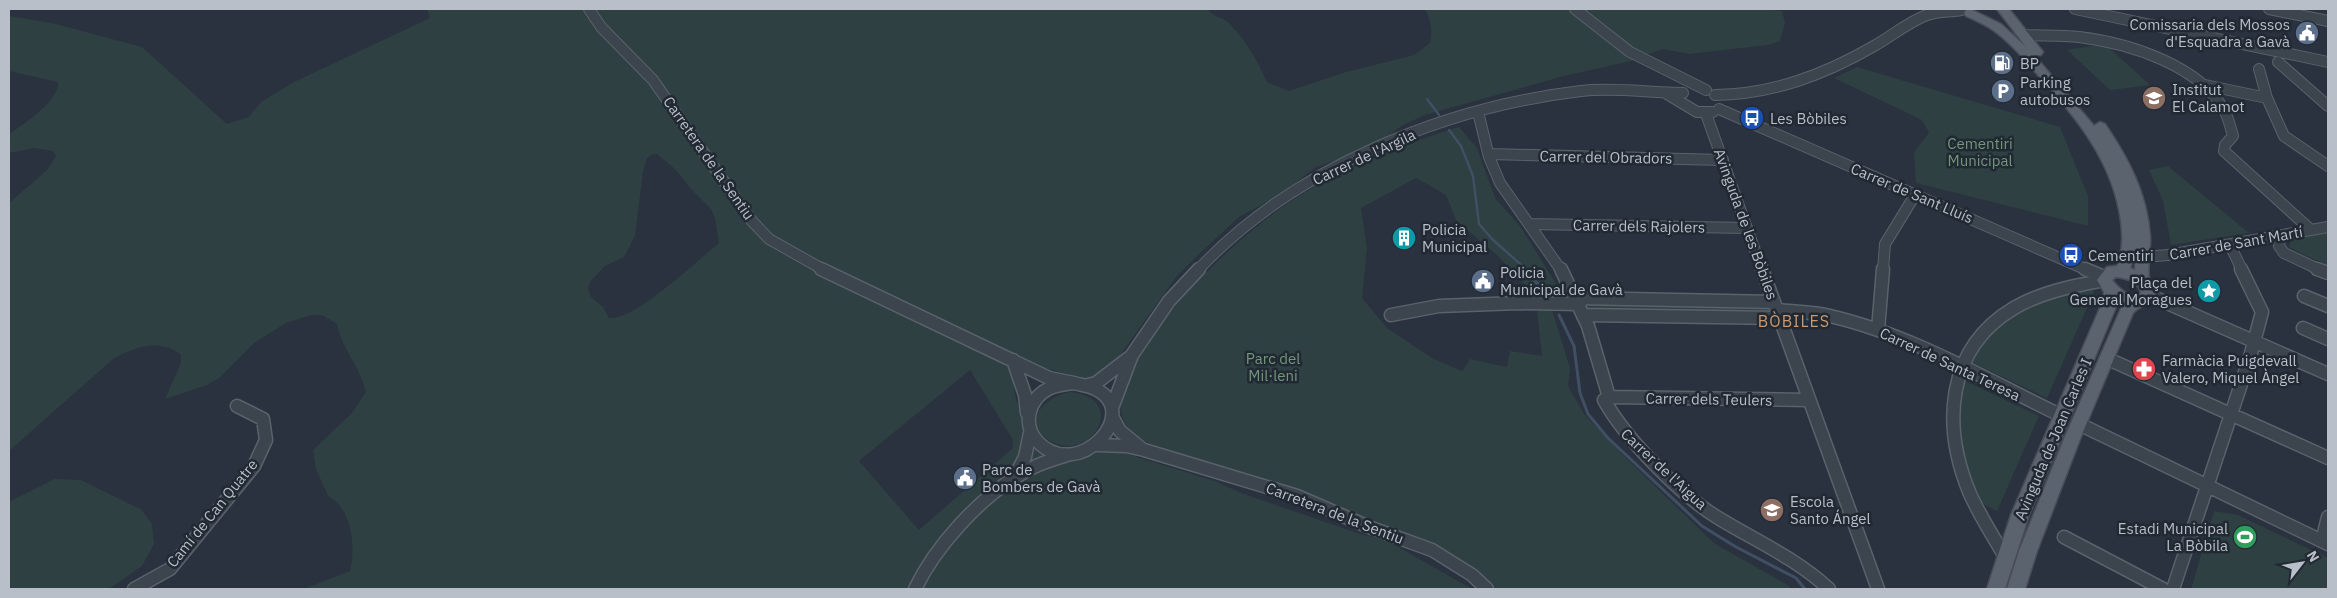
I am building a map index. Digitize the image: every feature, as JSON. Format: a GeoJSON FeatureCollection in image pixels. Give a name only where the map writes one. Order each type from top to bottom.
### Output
{"type":"FeatureCollection","features":[{"type":"Feature","properties":{"kind":"main road"},"geometry":{"type":"LineString","coordinates":[[1963,11],[1986,14],[2001,9],[2099,126],[2119,156],[2134,186],[2141,210],[2144,257],[2141,280]]}},
{"type":"Feature","properties":{"kind":"main road"},"geometry":{"type":"LineString","coordinates":[[1963,11],[1996,27],[2016,44],[2048,79],[2098,141],[2113,168],[2126,207],[2129,250],[2128,259],[2120,271]]}},
{"type":"Feature","properties":{"kind":"main road"},"geometry":{"type":"LineString","coordinates":[[2112,271],[2120,271],[2141,280],[2148,289],[2142,298],[2124,298],[2107,282],[2112,271]]}},
{"type":"Feature","properties":{"kind":"main road","name":"Avinguda de Joan Carles I"},"geometry":{"type":"LineString","coordinates":[[1996,589],[2005,556],[2111,301],[2107,282]]}},
{"type":"Feature","properties":{"kind":"main road","name":"Avinguda de Joan Carles I"},"geometry":{"type":"LineString","coordinates":[[2016,589],[2037,524],[2106,358],[2127,310],[2142,298]]}},
{"type":"Feature","properties":{"kind":"street","name":"Carretera de la Sentiu"},"geometry":{"type":"LineString","coordinates":[[589,9],[600,27],[632,56],[653,80],[751,220],[770,239],[820,268],[1049,378],[1074,383]]}},
{"type":"Feature","properties":{"kind":"street"},"geometry":{"type":"LineString","coordinates":[[1575,9],[1630,52],[1706,90],[1718,103]]}},
{"type":"Feature","properties":{"kind":"street"},"geometry":{"type":"LineString","coordinates":[[2075,9],[2328,62]]}},
{"type":"Feature","properties":{"kind":"street"},"geometry":{"type":"LineString","coordinates":[[2269,9],[2328,21]]}},
{"type":"Feature","properties":{"kind":"street"},"geometry":{"type":"LineString","coordinates":[[1682,78],[1686,84],[1682,100],[1684,105],[1692,110],[1706,114],[1718,103],[1739,96],[1788,86],[1838,67],[1929,12],[1963,11]]}},
{"type":"Feature","properties":{"kind":"street"},"geometry":{"type":"LineString","coordinates":[[2022,35],[2080,37],[2114,44],[2145,53],[2173,65],[2200,83],[2219,101],[2232,131],[2233,136],[2225,145],[2224,151],[2311,230]]}},
{"type":"Feature","properties":{"kind":"street"},"geometry":{"type":"LineString","coordinates":[[2278,62],[2328,106]]}},
{"type":"Feature","properties":{"kind":"street"},"geometry":{"type":"LineString","coordinates":[[2259,69],[2267,98],[2284,136],[2328,166]]}},
{"type":"Feature","properties":{"kind":"street"},"geometry":{"type":"LineString","coordinates":[[2200,83],[2267,98]]}},
{"type":"Feature","properties":{"kind":"street"},"geometry":{"type":"LineString","coordinates":[[1684,92],[1695,88],[1706,90]]}},
{"type":"Feature","properties":{"kind":"street","name":"Carrer de l'Argila"},"geometry":{"type":"LineString","coordinates":[[1112,413],[1131,356],[1167,303],[1216,250],[1257,216],[1289,194],[1335,168],[1434,125],[1544,96],[1582,91],[1642,90],[1665,94],[1684,92]]}},
{"type":"Feature","properties":{"kind":"street","name":"Carrer de l'Argila"},"geometry":{"type":"LineString","coordinates":[[1665,94],[1684,105]]}},
{"type":"Feature","properties":{"kind":"street","name":"Carrer de Sant Lluís"},"geometry":{"type":"LineString","coordinates":[[1718,103],[2107,282]]}},
{"type":"Feature","properties":{"kind":"street","name":"Carrer de l'Aigua"},"geometry":{"type":"LineString","coordinates":[[1478,112],[1494,169],[1505,192],[1555,260],[1580,306],[1601,360],[1609,397],[1604,400],[1622,430],[1686,493],[1718,518],[1787,554],[1816,576],[1828,589]]}},
{"type":"Feature","properties":{"kind":"street","name":"Avinguda de les Bòbiles"},"geometry":{"type":"LineString","coordinates":[[1706,114],[1878,589]]}},
{"type":"Feature","properties":{"kind":"street","name":"Carrer del Obradors"},"geometry":{"type":"LineString","coordinates":[[1490,154],[1723,160]]}},
{"type":"Feature","properties":{"kind":"street"},"geometry":{"type":"LineString","coordinates":[[1878,330],[1885,244],[1915,195]]}},
{"type":"Feature","properties":{"kind":"street","name":"Carrer dels Rajolers"},"geometry":{"type":"LineString","coordinates":[[1530,224],[1747,228]]}},
{"type":"Feature","properties":{"kind":"street","name":"Carrer de Sant Martí"},"geometry":{"type":"LineString","coordinates":[[2144,257],[2168,256],[2328,227]]}},
{"type":"Feature","properties":{"kind":"street"},"geometry":{"type":"LineString","coordinates":[[2280,236],[2279,246],[2284,253],[2328,272]]}},
{"type":"Feature","properties":{"kind":"street"},"geometry":{"type":"LineString","coordinates":[[2173,589],[2232,414],[2262,312],[2230,245]]}},
{"type":"Feature","properties":{"kind":"street"},"geometry":{"type":"LineString","coordinates":[[2005,556],[1973,499],[1957,452],[1953,426],[1953,394],[1956,377],[1969,350],[1980,335],[1994,320],[2011,308],[2057,289],[2107,282]]}},
{"type":"Feature","properties":{"kind":"street"},"geometry":{"type":"LineString","coordinates":[[2304,296],[2328,306]]}},
{"type":"Feature","properties":{"kind":"street"},"geometry":{"type":"LineString","coordinates":[[2142,298],[2254,342],[2328,374]]}},
{"type":"Feature","properties":{"kind":"street"},"geometry":{"type":"LineString","coordinates":[[1392,315],[1439,306],[1518,303],[1777,310]]}},
{"type":"Feature","properties":{"kind":"street"},"geometry":{"type":"LineString","coordinates":[[1580,306],[1777,310]]}},
{"type":"Feature","properties":{"kind":"street","name":"Carrer de Santa Teresa"},"geometry":{"type":"LineString","coordinates":[[1777,310],[1829,316],[1878,330],[1961,367],[2062,416]]}},
{"type":"Feature","properties":{"kind":"street"},"geometry":{"type":"LineString","coordinates":[[2303,328],[2328,339]]}},
{"type":"Feature","properties":{"kind":"street","name":"Carrer de l'Argila"},"geometry":{"type":"LineString","coordinates":[[1088,385],[1096,384],[1131,356]]}},
{"type":"Feature","properties":{"kind":"street"},"geometry":{"type":"LineString","coordinates":[[2106,358],[2328,458]]}},
{"type":"Feature","properties":{"kind":"street"},"geometry":{"type":"LineString","coordinates":[[1013,360],[1025,395],[1030,432],[1025,457],[1014,478]]}},
{"type":"Feature","properties":{"kind":"street"},"geometry":{"type":"LineString","coordinates":[[916,589],[920,576],[938,551],[977,510],[1014,478],[1044,462],[1084,451],[1097,445],[1111,428],[1112,413],[1106,398],[1098,390],[1088,385],[1074,383],[1061,384],[1044,392],[1032,404],[1028,415]]}},
{"type":"Feature","properties":{"kind":"street","name":"Carrer dels Teulers"},"geometry":{"type":"LineString","coordinates":[[1609,397],[1809,400]]}},
{"type":"Feature","properties":{"kind":"street","name":"Camí de Can Quatre"},"geometry":{"type":"LineString","coordinates":[[134,589],[170,569],[254,466],[266,440],[263,419],[237,406]]}},
{"type":"Feature","properties":{"kind":"street","name":"Carretera de la Sentiu"},"geometry":{"type":"LineString","coordinates":[[1112,413],[1120,431],[1144,450]]}},
{"type":"Feature","properties":{"kind":"street"},"geometry":{"type":"LineString","coordinates":[[2079,424],[2325,542],[2328,517]]}},
{"type":"Feature","properties":{"kind":"street"},"geometry":{"type":"LineString","coordinates":[[1030,432],[1037,442],[1046,448],[1058,453],[1071,454]]}},
{"type":"Feature","properties":{"kind":"street","name":"Carretera de la Sentiu"},"geometry":{"type":"LineString","coordinates":[[1097,445],[1126,446],[1144,450],[1172,460],[1298,496],[1368,527],[1432,550],[1472,575],[1487,589]]}},
{"type":"Feature","properties":{"kind":"street"},"geometry":{"type":"LineString","coordinates":[[2064,537],[2163,589]]}},
{"type":"Feature","properties":{"kind":"green space"},"geometry":{"type":"Polygon","coordinates":[[[427,9],[1208,9],[1212,14],[1227,22],[1241,37],[1260,66],[1267,82],[1289,91],[1346,72],[1414,55],[1430,43],[1431,25],[1425,9],[1763,9],[1782,11],[1785,23],[1780,41],[1768,45],[1689,54],[1662,49],[1631,61],[1564,76],[1425,115],[1403,125],[1386,137],[1358,149],[1349,156],[1316,167],[1278,196],[1239,217],[1177,276],[1118,358],[1090,380],[1044,368],[1009,354],[1016,400],[1050,463],[1096,452],[1124,453],[1215,481],[1241,493],[1360,534],[1386,540],[1472,589],[304,589],[350,571],[352,540],[347,519],[342,509],[328,496],[316,469],[313,450],[352,413],[366,392],[360,374],[339,333],[337,324],[322,315],[311,315],[286,323],[254,343],[219,378],[207,385],[165,399],[181,363],[181,355],[165,347],[156,346],[147,346],[130,351],[113,359],[9,451],[9,203],[46,171],[56,156],[53,151],[34,148],[9,153],[9,134],[47,104],[57,89],[58,82],[9,71],[9,16],[52,23],[142,47],[227,124],[249,117],[261,102],[294,82],[430,18],[427,9]],[[657,154],[647,158],[643,171],[635,236],[624,257],[605,266],[590,282],[588,289],[591,297],[603,307],[609,318],[634,310],[649,300],[719,243],[715,218],[711,209],[690,188],[676,170],[657,154]],[[970,370],[859,461],[919,530],[1013,448],[1013,440],[970,370]]]}},
{"type":"Feature","properties":{"kind":"green space"},"geometry":{"type":"Polygon","coordinates":[[[2105,44],[2150,85],[2110,90],[2067,50],[2105,44]]]}},
{"type":"Feature","properties":{"kind":"green space","name":"Cementiri Municipal"},"geometry":{"type":"Polygon","coordinates":[[[1857,67],[2060,127],[2088,196],[2088,226],[1916,183],[1914,152],[1929,133],[1922,120],[1834,78],[1857,67]]]}},
{"type":"Feature","properties":{"kind":"green space","name":"Parc del Mil·leni"},"geometry":{"type":"Polygon","coordinates":[[[1459,127],[1477,148],[1495,198],[1520,226],[1562,293],[1535,296],[1498,256],[1456,220],[1446,195],[1416,178],[1361,208],[1367,248],[1362,298],[1387,328],[1432,358],[1462,371],[1470,359],[1507,367],[1510,351],[1542,356],[1537,310],[1552,310],[1570,368],[1568,386],[1584,414],[1624,456],[1715,544],[1788,585],[1791,589],[1497,589],[1465,562],[1422,539],[1156,446],[1135,436],[1126,426],[1120,404],[1123,386],[1132,366],[1146,343],[1183,297],[1233,247],[1279,210],[1325,181],[1382,154],[1459,127]]]}},
{"type":"Feature","properties":{"kind":"green space"},"geometry":{"type":"Polygon","coordinates":[[[2168,166],[2249,233],[2171,245],[2163,201],[2149,170],[2168,166]]]}},
{"type":"Feature","properties":{"kind":"green space"},"geometry":{"type":"Polygon","coordinates":[[[2328,233],[2328,265],[2289,247],[2291,239],[2328,233]]]}},
{"type":"Feature","properties":{"kind":"green space"},"geometry":{"type":"Polygon","coordinates":[[[2091,287],[2094,292],[2047,398],[1969,361],[1983,337],[2033,300],[2091,287]]]}},
{"type":"Feature","properties":{"kind":"green space"},"geometry":{"type":"Polygon","coordinates":[[[1583,300],[1772,305],[1774,315],[1588,312],[1583,300]]]}},
{"type":"Feature","properties":{"kind":"green space"},"geometry":{"type":"Polygon","coordinates":[[[1959,378],[2039,416],[1997,511],[1975,500],[1960,453],[1957,424],[1959,378]]]}},
{"type":"Feature","properties":{"kind":"green space"},"geometry":{"type":"Polygon","coordinates":[[[1070,392],[1089,397],[1098,406],[1101,417],[1098,429],[1089,438],[1077,445],[1063,446],[1047,439],[1039,432],[1036,417],[1045,404],[1053,398],[1070,392]]]}},
{"type":"Feature","properties":{"kind":"green space"},"geometry":{"type":"Polygon","coordinates":[[[55,479],[81,480],[142,510],[152,524],[154,544],[142,566],[109,589],[9,589],[9,502],[55,479]]]}},
{"type":"Feature","properties":{"kind":"green space","name":"Estadi Municipal La Bòbila"},"geometry":{"type":"Polygon","coordinates":[[[2214,511],[2238,515],[2328,558],[2328,589],[2191,589],[2214,511]]]}},
{"type":"Feature","properties":{"kind":"waterway"},"geometry":{"type":"LineString","coordinates":[[1427,99],[1439,115]]}},
{"type":"Feature","properties":{"kind":"waterway"},"geometry":{"type":"LineString","coordinates":[[1449,130],[1461,146],[1473,176],[1479,224],[1492,239],[1527,270]]}},
{"type":"Feature","properties":{"kind":"waterway"},"geometry":{"type":"LineString","coordinates":[[1525,269],[1551,300]]}},
{"type":"Feature","properties":{"kind":"waterway"},"geometry":{"type":"LineString","coordinates":[[1559,315],[1574,346],[1580,393],[1588,414],[1608,438],[1702,526],[1736,547],[1796,578],[1805,589]]}},
{"type":"Feature","properties":{"kind":"place","name":"Comissaria dels Mossos d'Esquadra a Gavà"},"geometry":{"type":"Point","coordinates":[2307,33]}},
{"type":"Feature","properties":{"kind":"place","name":"BP"},"geometry":{"type":"Point","coordinates":[2002,63]}},
{"type":"Feature","properties":{"kind":"place","name":"Parking autobusos"},"geometry":{"type":"Point","coordinates":[2003,91]}},
{"type":"Feature","properties":{"kind":"place","name":"Institut El Calamot"},"geometry":{"type":"Point","coordinates":[2154,98]}},
{"type":"Feature","properties":{"kind":"place","name":"Les Bòbiles"},"geometry":{"type":"Point","coordinates":[1752,118]}},
{"type":"Feature","properties":{"kind":"place","name":"Policia Municipal"},"geometry":{"type":"Point","coordinates":[1404,238]}},
{"type":"Feature","properties":{"kind":"place","name":"Cementiri"},"geometry":{"type":"Point","coordinates":[2071,255]}},
{"type":"Feature","properties":{"kind":"place","name":"Policia Municipal de Gavà"},"geometry":{"type":"Point","coordinates":[1483,281]}},
{"type":"Feature","properties":{"kind":"place","name":"Plaça del General Moragues"},"geometry":{"type":"Point","coordinates":[2209,291]}},
{"type":"Feature","properties":{"kind":"place","name":"Farmàcia Puigdevall Valero, Miquel Àngel"},"geometry":{"type":"Point","coordinates":[2144,369]}},
{"type":"Feature","properties":{"kind":"place","name":"Parc de Bombers de Gavà"},"geometry":{"type":"Point","coordinates":[965,478]}},
{"type":"Feature","properties":{"kind":"place","name":"Escola Santo Ángel"},"geometry":{"type":"Point","coordinates":[1772,510]}},
{"type":"Feature","properties":{"kind":"place","name":"Estadi Municipal La Bòbila"},"geometry":{"type":"Point","coordinates":[2245,537]}},
{"type":"Feature","properties":{"kind":"district","name":"BÒBILES"},"geometry":{"type":"Point","coordinates":[1794,321]}}]}
